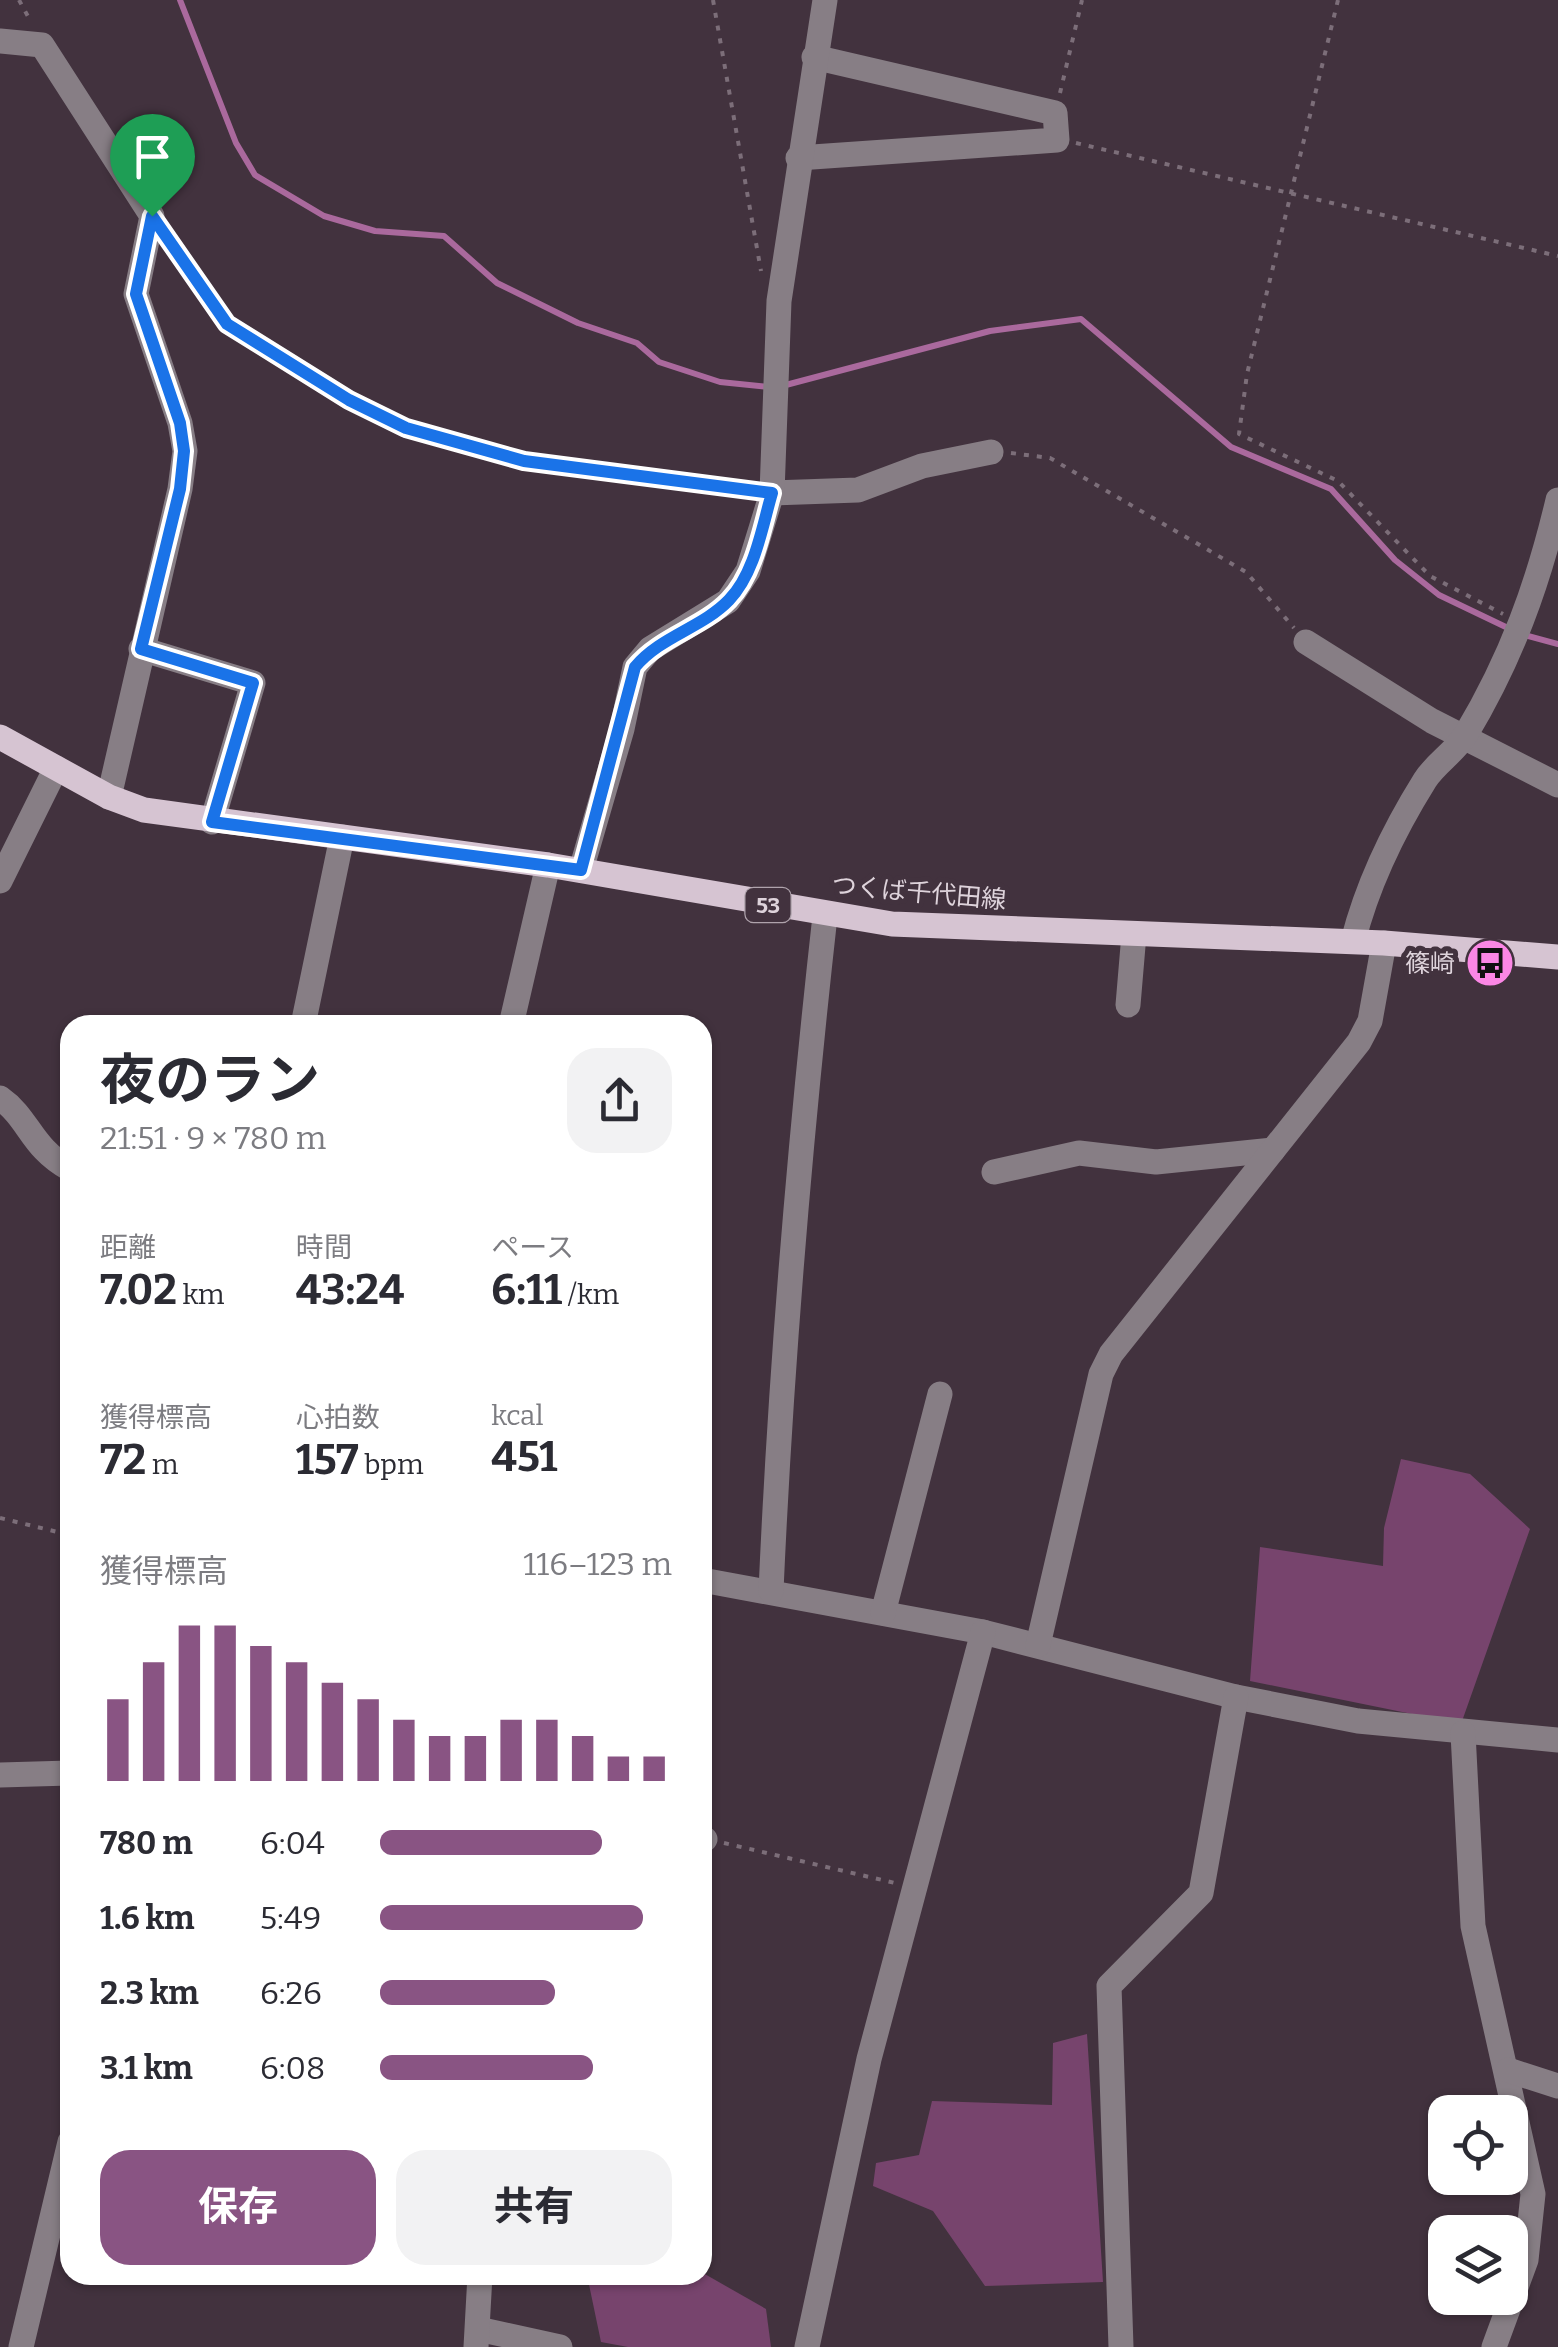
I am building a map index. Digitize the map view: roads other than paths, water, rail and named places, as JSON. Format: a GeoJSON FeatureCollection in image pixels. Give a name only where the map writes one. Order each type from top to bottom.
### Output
{"type":"FeatureCollection","features":[{"type":"Feature","properties":{"kind":"main road","name":"つくば千代田線"},"geometry":{"type":"LineString","coordinates":[[0,737],[109,797],[144,810],[581,870],[825,916],[964,928],[1384,942],[1558,957]]}},
{"type":"Feature","properties":{"kind":"street"},"geometry":{"type":"LineString","coordinates":[[581,870],[635,667],[650,649],[728,601],[748,571],[772,493],[779,300],[825,0]]}},
{"type":"Feature","properties":{"kind":"street"},"geometry":{"type":"LineString","coordinates":[[0,41],[42,45],[152,216],[136,294],[180,423],[184,451],[180,489],[109,797]]}},
{"type":"Feature","properties":{"kind":"street"},"geometry":{"type":"LineString","coordinates":[[798,158],[1056,140],[1056,113],[814,58]]}},
{"type":"Feature","properties":{"kind":"street"},"geometry":{"type":"LineString","coordinates":[[772,493],[858,490],[922,466],[991,452]]}},
{"type":"Feature","properties":{"kind":"street"},"geometry":{"type":"LineString","coordinates":[[1353,941],[1397,833],[1427,777],[1464,738],[1523,624],[1558,500]]}},
{"type":"Feature","properties":{"kind":"street"},"geometry":{"type":"LineString","coordinates":[[1306,642],[1464,738],[1558,784]]}},
{"type":"Feature","properties":{"kind":"street"},"geometry":{"type":"LineString","coordinates":[[141,649],[253,683],[212,822]]}},
{"type":"Feature","properties":{"kind":"street"},"geometry":{"type":"LineString","coordinates":[[0,880],[56,768]]}},
{"type":"Feature","properties":{"kind":"street"},"geometry":{"type":"LineString","coordinates":[[305,1015],[342,837]]}},
{"type":"Feature","properties":{"kind":"street"},"geometry":{"type":"LineString","coordinates":[[514,1015],[548,865]]}},
{"type":"Feature","properties":{"kind":"street"},"geometry":{"type":"LineString","coordinates":[[772,1591],[778,1426],[804,1095],[825,916]]}},
{"type":"Feature","properties":{"kind":"street"},"geometry":{"type":"LineString","coordinates":[[1128,1006],[1134,934]]}},
{"type":"Feature","properties":{"kind":"street"},"geometry":{"type":"LineString","coordinates":[[1038,1645],[1101,1374],[1110,1354],[1359,1042],[1370,1021],[1384,942]]}},
{"type":"Feature","properties":{"kind":"street"},"geometry":{"type":"LineString","coordinates":[[0,1098],[14,1108],[34,1143],[60,1162]]}},
{"type":"Feature","properties":{"kind":"street"},"geometry":{"type":"LineString","coordinates":[[994,1172],[1079,1153],[1156,1162],[1272,1150]]}},
{"type":"Feature","properties":{"kind":"street"},"geometry":{"type":"LineString","coordinates":[[883,1613],[940,1394]]}},
{"type":"Feature","properties":{"kind":"street"},"geometry":{"type":"LineString","coordinates":[[712,1582],[983,1632],[1236,1696],[1358,1721],[1558,1740]]}},
{"type":"Feature","properties":{"kind":"street"},"geometry":{"type":"LineString","coordinates":[[807,2347],[869,2059],[983,1632]]}},
{"type":"Feature","properties":{"kind":"street"},"geometry":{"type":"LineString","coordinates":[[1121,2347],[1109,1986],[1201,1894],[1236,1696]]}},
{"type":"Feature","properties":{"kind":"street"},"geometry":{"type":"LineString","coordinates":[[1463,1733],[1473,1926],[1508,2070],[1532,2194],[1526,2260],[1494,2347]]}},
{"type":"Feature","properties":{"kind":"street"},"geometry":{"type":"LineString","coordinates":[[0,1774],[60,1773]]}},
{"type":"Feature","properties":{"kind":"street"},"geometry":{"type":"LineString","coordinates":[[1508,2070],[1558,2086]]}},
{"type":"Feature","properties":{"kind":"street"},"geometry":{"type":"LineString","coordinates":[[21,2347],[60,2184]]}},
{"type":"Feature","properties":{"kind":"street"},"geometry":{"type":"LineString","coordinates":[[480,2285],[477,2338],[560,2347]]}},
{"type":"Feature","properties":{"kind":"waterway"},"geometry":{"type":"LineString","coordinates":[[180,0],[236,143],[255,175],[324,216],[375,231],[444,236],[497,283],[578,323],[637,343],[659,362],[720,382],[769,387]]}},
{"type":"Feature","properties":{"kind":"waterway"},"geometry":{"type":"LineString","coordinates":[[782,386],[990,331],[1081,319],[1231,447],[1331,489],[1395,560],[1439,595],[1510,629]]}},
{"type":"Feature","properties":{"kind":"waterway"},"geometry":{"type":"LineString","coordinates":[[1521,634],[1558,644]]}},
{"type":"Feature","properties":{"kind":"place","name":"篠崎"},"geometry":{"type":"Point","coordinates":[1490,963]}}]}
